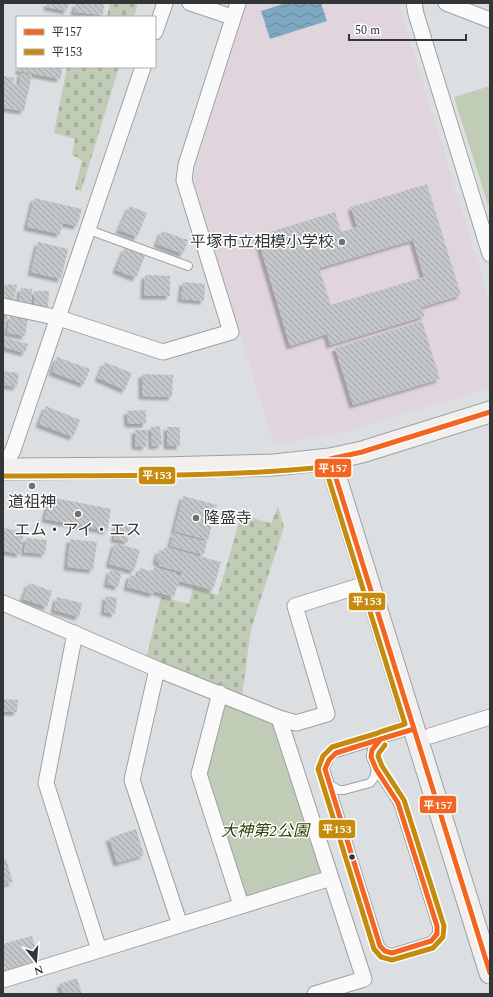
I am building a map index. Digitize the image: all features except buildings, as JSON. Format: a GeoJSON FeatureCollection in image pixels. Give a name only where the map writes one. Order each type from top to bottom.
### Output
{"type":"FeatureCollection","features":[{"type":"Feature","properties":{"kind":"street"},"geometry":{"type":"LineString","coordinates":[[156,29],[165,3]]}},
{"type":"Feature","properties":{"kind":"street"},"geometry":{"type":"LineString","coordinates":[[190,3],[232,17]]}},
{"type":"Feature","properties":{"kind":"street"},"geometry":{"type":"LineString","coordinates":[[3,306],[59,318],[163,352],[231,332],[184,180],[186,165],[232,17],[238,3]]}},
{"type":"Feature","properties":{"kind":"street"},"geometry":{"type":"LineString","coordinates":[[414,3],[416,14],[490,254]]}},
{"type":"Feature","properties":{"kind":"street"},"geometry":{"type":"LineString","coordinates":[[446,3],[490,20]]}},
{"type":"Feature","properties":{"kind":"street"},"geometry":{"type":"LineString","coordinates":[[143,68],[59,318],[13,450],[3,469],[162,468],[274,465],[330,459],[362,452],[490,412]]}},
{"type":"Feature","properties":{"kind":"street"},"geometry":{"type":"LineString","coordinates":[[330,459],[369,583],[422,732],[490,973]]}},
{"type":"Feature","properties":{"kind":"street"},"geometry":{"type":"LineString","coordinates":[[3,603],[157,669],[220,693],[279,718],[296,723],[327,714],[295,606],[369,583]]}},
{"type":"Feature","properties":{"kind":"street"},"geometry":{"type":"LineString","coordinates":[[76,633],[46,783],[99,950]]}},
{"type":"Feature","properties":{"kind":"street"},"geometry":{"type":"LineString","coordinates":[[157,669],[132,780],[180,925]]}},
{"type":"Feature","properties":{"kind":"street"},"geometry":{"type":"LineString","coordinates":[[220,693],[199,774],[241,905]]}},
{"type":"Feature","properties":{"kind":"street"},"geometry":{"type":"LineString","coordinates":[[422,732],[490,717]]}},
{"type":"Feature","properties":{"kind":"street"},"geometry":{"type":"LineString","coordinates":[[279,718],[364,979],[315,994]]}},
{"type":"Feature","properties":{"kind":"street"},"geometry":{"type":"LineString","coordinates":[[3,980],[331,878]]}},
{"type":"Feature","properties":{"kind":"lane"},"geometry":{"type":"LineString","coordinates":[[89,230],[188,266]]}},
{"type":"Feature","properties":{"kind":"lane"},"geometry":{"type":"LineString","coordinates":[[381,739],[372,750],[371,757],[376,769],[398,803],[437,926],[437,934],[431,941],[392,953],[385,951],[380,946],[325,769],[326,762],[336,753],[381,739],[422,732]]}},
{"type":"Feature","properties":{"kind":"lane"},"geometry":{"type":"LineString","coordinates":[[330,785],[334,788],[344,790],[370,783],[374,778],[376,769]]}},
{"type":"Feature","properties":{"kind":"shaded area","name":"平塚市立相模小学校"},"geometry":{"type":"Polygon","coordinates":[[[247,3],[396,3],[400,7],[490,303],[490,387],[354,430],[277,445],[273,442],[194,181],[195,168],[247,3]]]}},
{"type":"Feature","properties":{"kind":"green space"},"geometry":{"type":"Polygon","coordinates":[[[110,3],[138,3],[134,16],[107,16],[110,3]]]}},
{"type":"Feature","properties":{"kind":"green space"},"geometry":{"type":"Polygon","coordinates":[[[67,68],[119,68],[81,191],[75,189],[82,160],[72,155],[75,139],[54,133],[67,68]]]}},
{"type":"Feature","properties":{"kind":"green space"},"geometry":{"type":"Polygon","coordinates":[[[490,86],[490,204],[488,205],[454,97],[490,86]]]}},
{"type":"Feature","properties":{"kind":"green space"},"geometry":{"type":"Polygon","coordinates":[[[278,506],[284,527],[251,629],[242,695],[146,659],[161,597],[189,604],[193,588],[218,595],[241,515],[271,523],[278,506]]]}},
{"type":"Feature","properties":{"kind":"green space","name":"大神第2公園"},"geometry":{"type":"Polygon","coordinates":[[[224,703],[272,721],[322,874],[251,897],[242,893],[207,782],[207,770],[224,703]]]}},
{"type":"Feature","properties":{"kind":"water"},"geometry":{"type":"Polygon","coordinates":[[[286,3],[321,3],[327,21],[270,39],[261,11],[286,3]]]}},
{"type":"Feature","properties":{"kind":"transit line","name":"平157"},"geometry":{"type":"LineString","coordinates":[[490,412],[362,452],[330,459],[490,973]]}},
{"type":"Feature","properties":{"kind":"transit line","name":"平153"},"geometry":{"type":"LineString","coordinates":[[3,476],[124,476],[245,473],[325,467],[405,724],[380,732]]}},
{"type":"Feature","properties":{"kind":"transit line","name":"平157"},"geometry":{"type":"LineString","coordinates":[[381,739],[414,729]]}},
{"type":"Feature","properties":{"kind":"transit line","name":"平153"},"geometry":{"type":"LineString","coordinates":[[378,733],[332,747],[323,756],[318,769],[374,949],[381,957],[392,960],[433,948],[443,937],[444,926],[404,800],[382,766],[378,756],[385,745]]}},
{"type":"Feature","properties":{"kind":"transit line","name":"平157"},"geometry":{"type":"LineString","coordinates":[[381,739],[372,750],[371,757],[376,769],[398,803],[437,926],[437,934],[431,941],[392,953],[385,951],[380,946],[325,769],[329,760],[336,753],[381,739]]}},
{"type":"Feature","properties":{"kind":"place","name":"平塚市立相模小学校"},"geometry":{"type":"Point","coordinates":[342,242]}},
{"type":"Feature","properties":{"kind":"place","name":"道祖神"},"geometry":{"type":"Point","coordinates":[32,486]}},
{"type":"Feature","properties":{"kind":"place","name":"エム・アイ・エス"},"geometry":{"type":"Point","coordinates":[78,514]}},
{"type":"Feature","properties":{"kind":"place","name":"隆盛寺"},"geometry":{"type":"Point","coordinates":[196,518]}}]}
